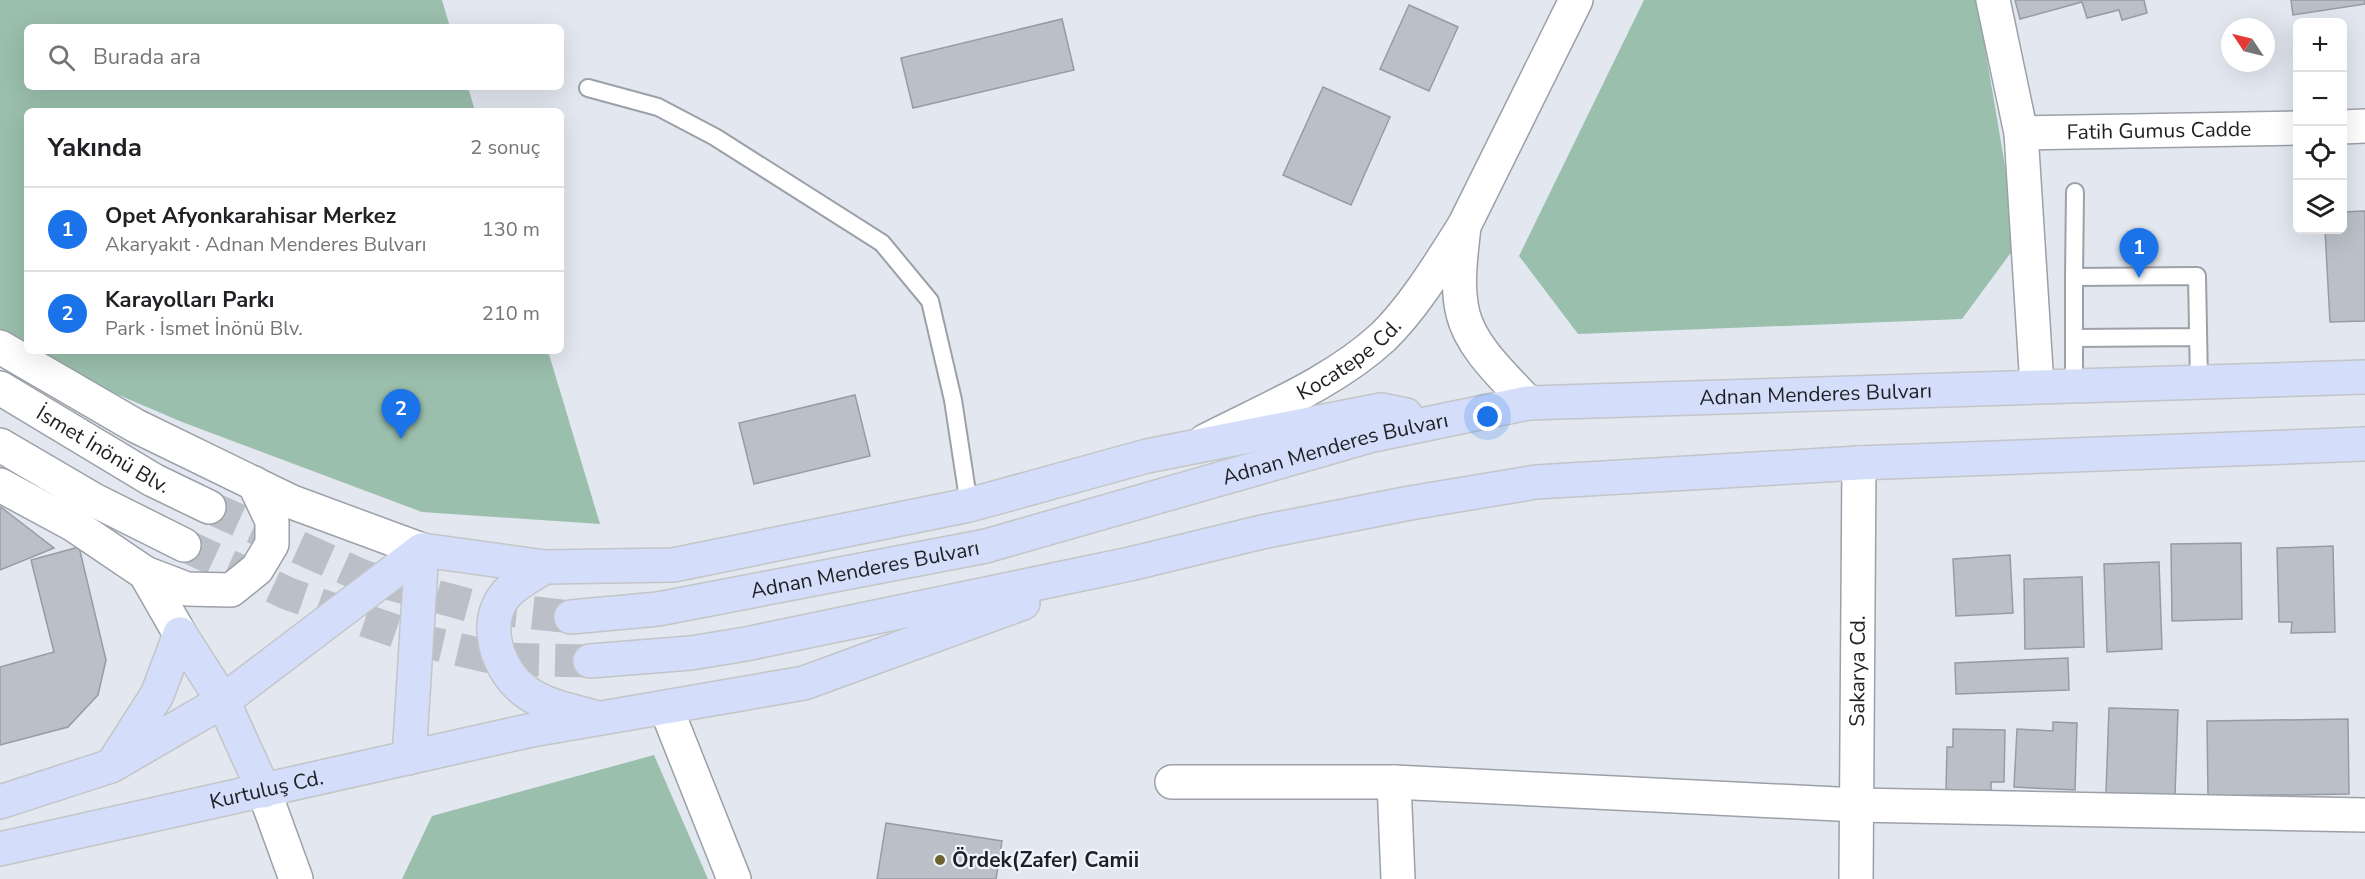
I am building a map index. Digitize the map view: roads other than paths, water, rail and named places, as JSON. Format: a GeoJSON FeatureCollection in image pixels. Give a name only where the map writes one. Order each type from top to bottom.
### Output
{"type":"FeatureCollection","features":[{"type":"Feature","properties":{"kind":"main road","name":"Kocatepe Cd."},"geometry":{"type":"LineString","coordinates":[[1194,447],[1353,362],[1385,335],[1427,284],[1464,226],[1576,0]]}},
{"type":"Feature","properties":{"kind":"main road"},"geometry":{"type":"LineString","coordinates":[[1993,0],[2021,133],[2037,386]]}},
{"type":"Feature","properties":{"kind":"main road"},"geometry":{"type":"LineString","coordinates":[[2347,127],[2365,126]]}},
{"type":"Feature","properties":{"kind":"main road","name":"Fatih Gumus Cadde"},"geometry":{"type":"LineString","coordinates":[[2021,133],[2293,128]]}},
{"type":"Feature","properties":{"kind":"main road","name":"Kocatepe Cd."},"geometry":{"type":"LineString","coordinates":[[1464,226],[1459,271],[1463,314],[1484,354],[1528,403]]}},
{"type":"Feature","properties":{"kind":"main road"},"geometry":{"type":"LineString","coordinates":[[0,347],[136,426],[292,502],[422,550],[545,567],[673,565],[969,505],[1147,456],[1381,410],[1438,422]]}},
{"type":"Feature","properties":{"kind":"main road","name":"Adnan Menderes Bulvarı"},"geometry":{"type":"LineString","coordinates":[[571,616],[658,609],[986,546],[1373,435],[1528,403],[2365,377]]}},
{"type":"Feature","properties":{"kind":"main road","name":"İsmet İnönü Blv."},"geometry":{"type":"LineString","coordinates":[[0,388],[153,480],[209,507]]}},
{"type":"Feature","properties":{"kind":"main road"},"geometry":{"type":"LineString","coordinates":[[590,661],[691,653],[746,644],[1130,564],[1262,532],[1410,503],[1536,482],[1859,463],[2365,444]]}},
{"type":"Feature","properties":{"kind":"main road"},"geometry":{"type":"LineString","coordinates":[[0,445],[94,500],[184,545]]}},
{"type":"Feature","properties":{"kind":"main road","name":"Sakarya Cd."},"geometry":{"type":"LineString","coordinates":[[1856,879],[1859,463]]}},
{"type":"Feature","properties":{"kind":"main road"},"geometry":{"type":"LineString","coordinates":[[0,485],[74,525],[146,573],[187,589],[231,590],[257,569],[272,544],[272,521],[254,483]]}},
{"type":"Feature","properties":{"kind":"main road"},"geometry":{"type":"LineString","coordinates":[[0,802],[111,766],[223,701],[422,550]]}},
{"type":"Feature","properties":{"kind":"main road"},"geometry":{"type":"LineString","coordinates":[[409,758],[422,550]]}},
{"type":"Feature","properties":{"kind":"main road","name":"Kurtuluş Cd."},"geometry":{"type":"LineString","coordinates":[[0,849],[532,730],[804,683],[1130,564]]}},
{"type":"Feature","properties":{"kind":"main road"},"geometry":{"type":"LineString","coordinates":[[545,567],[523,579],[506,595],[497,613],[494,635],[498,657],[524,691],[544,702],[601,719]]}},
{"type":"Feature","properties":{"kind":"main road"},"geometry":{"type":"LineString","coordinates":[[146,573],[180,634],[223,701],[264,791],[296,879]]}},
{"type":"Feature","properties":{"kind":"main road"},"geometry":{"type":"LineString","coordinates":[[111,766],[157,695],[180,634]]}},
{"type":"Feature","properties":{"kind":"main road"},"geometry":{"type":"LineString","coordinates":[[666,708],[734,879]]}},
{"type":"Feature","properties":{"kind":"main road"},"geometry":{"type":"LineString","coordinates":[[1172,782],[1394,782],[1857,805],[2365,814]]}},
{"type":"Feature","properties":{"kind":"main road"},"geometry":{"type":"LineString","coordinates":[[1394,782],[1398,879]]}},
{"type":"Feature","properties":{"kind":"lane"},"geometry":{"type":"LineString","coordinates":[[588,88],[658,107],[715,138],[882,243],[930,301],[953,400],[969,505]]}},
{"type":"Feature","properties":{"kind":"lane"},"geometry":{"type":"LineString","coordinates":[[2074,192],[2074,385]]}},
{"type":"Feature","properties":{"kind":"lane"},"geometry":{"type":"LineString","coordinates":[[2074,277],[2197,276],[2199,382]]}},
{"type":"Feature","properties":{"kind":"lane"},"geometry":{"type":"LineString","coordinates":[[2075,338],[2198,337]]}},
{"type":"Feature","properties":{"kind":"tunnel"},"geometry":{"type":"LineString","coordinates":[[209,507],[365,577],[472,606],[571,617]]}},
{"type":"Feature","properties":{"kind":"tunnel"},"geometry":{"type":"LineString","coordinates":[[184,545],[289,594],[427,642],[499,659],[590,661]]}},
{"type":"Feature","properties":{"kind":"place","name":"Opet Afyonkarahisar Merkez"},"geometry":{"type":"Point","coordinates":[2139,278]}},
{"type":"Feature","properties":{"kind":"place","name":"Karayolları Parkı"},"geometry":{"type":"Point","coordinates":[401,439]}},
{"type":"Feature","properties":{"kind":"place","name":"Ördek(Zafer) Camii"},"geometry":{"type":"Point","coordinates":[940,860]}}]}
